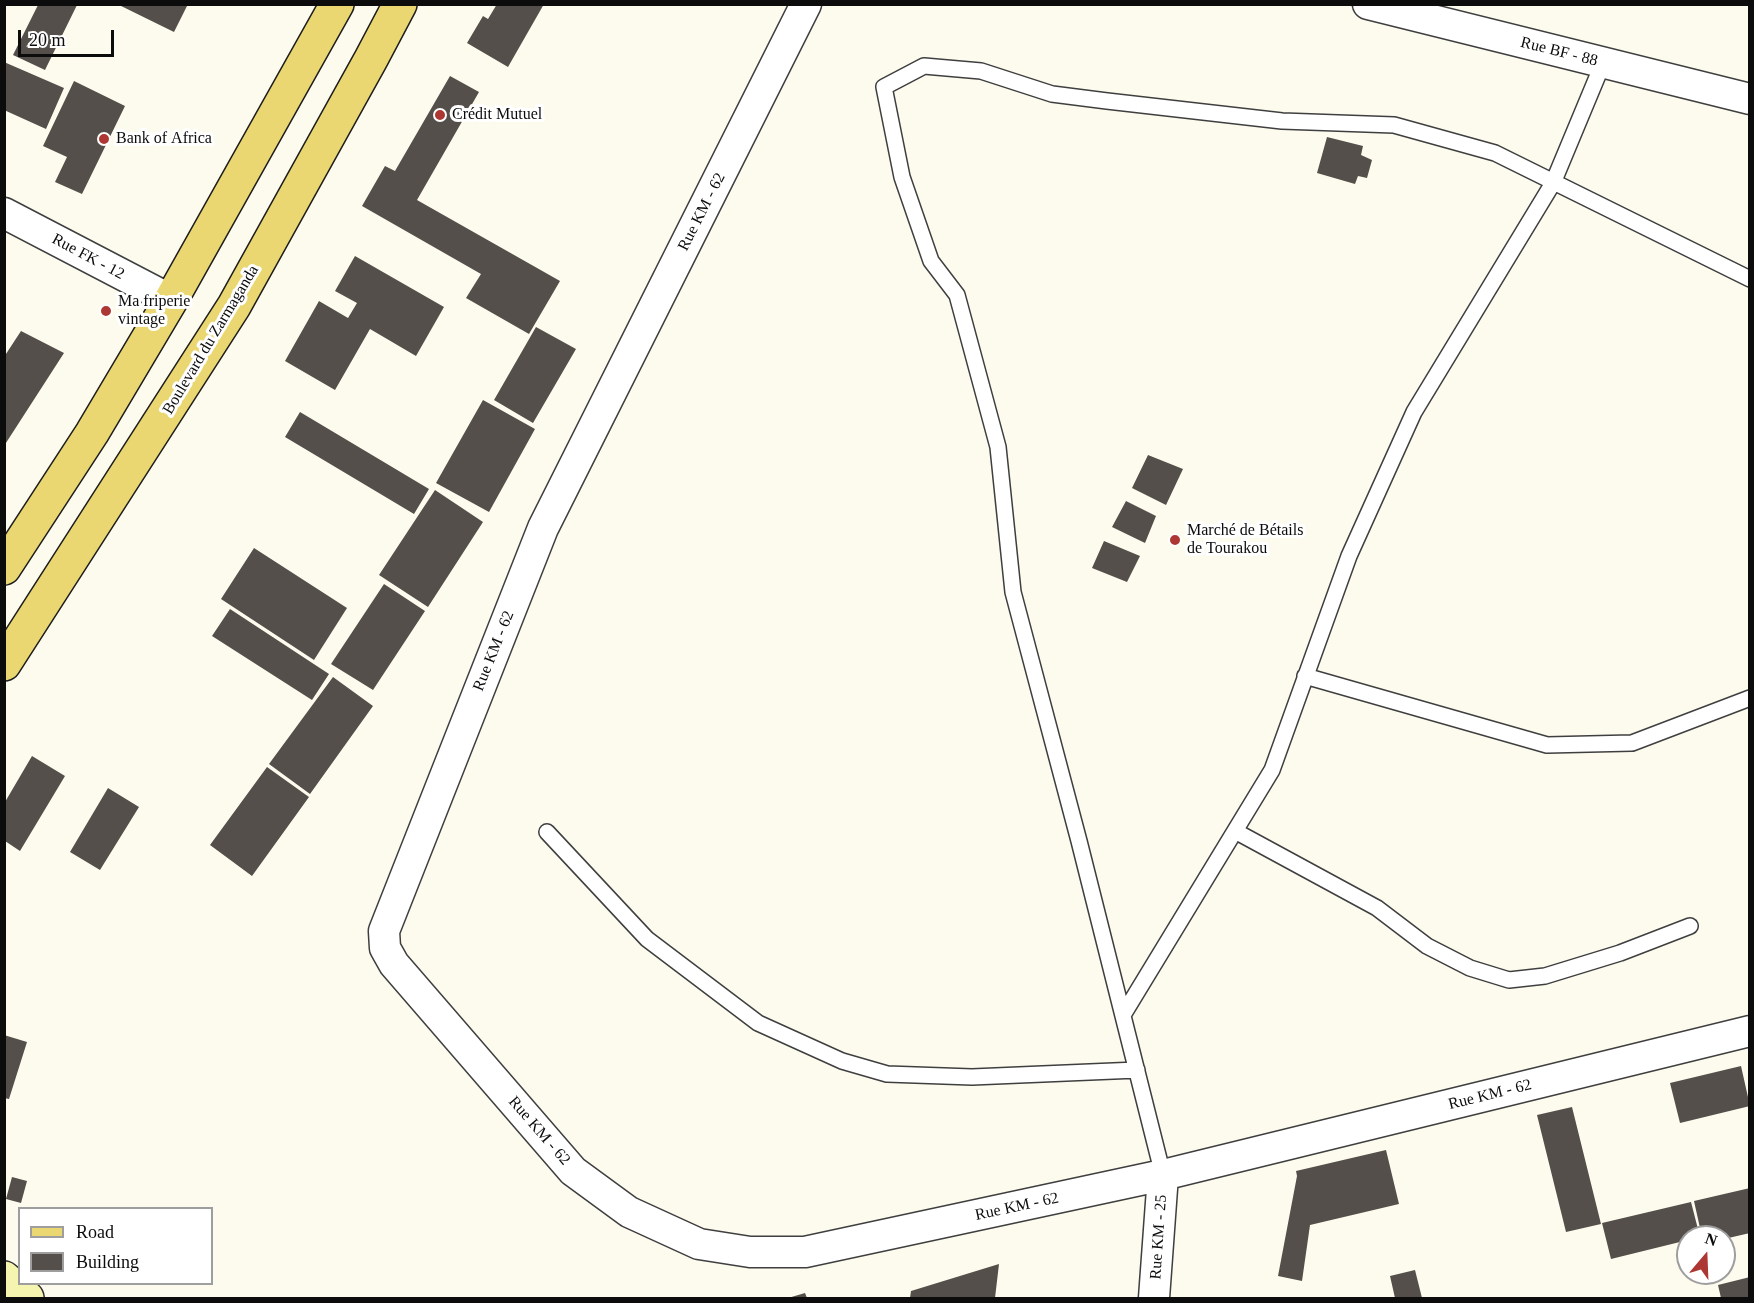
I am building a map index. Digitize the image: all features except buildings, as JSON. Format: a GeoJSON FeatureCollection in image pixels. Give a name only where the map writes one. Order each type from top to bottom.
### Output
{"type":"FeatureCollection","features":[{"type":"Feature","properties":{"kind":"main road"},"geometry":{"type":"LineString","coordinates":[[4,568],[92,433],[171,300],[337,4]]}},
{"type":"Feature","properties":{"kind":"main road","name":"Boulevard du Zarmaganda"},"geometry":{"type":"LineString","coordinates":[[4,664],[234,306],[400,4]]}},
{"type":"Feature","properties":{"kind":"main road"},"geometry":{"type":"LineString","coordinates":[[4,1278],[27,1299]]}},
{"type":"Feature","properties":{"kind":"street","name":"Rue KM - 62"},"geometry":{"type":"LineString","coordinates":[[806,4],[543,528],[384,931],[385,948],[394,964],[573,1171],[628,1212],[699,1244],[750,1252],[805,1252],[1163,1175],[1749,1031]]}},
{"type":"Feature","properties":{"kind":"street","name":"Rue BF - 88"},"geometry":{"type":"LineString","coordinates":[[1368,4],[1749,99]]}},
{"type":"Feature","properties":{"kind":"street","name":"Rue FK - 12"},"geometry":{"type":"LineString","coordinates":[[4,213],[171,300]]}},
{"type":"Feature","properties":{"kind":"street","name":"Rue KM - 25"},"geometry":{"type":"LineString","coordinates":[[1154,1299],[1163,1175]]}},
{"type":"Feature","properties":{"kind":"lane"},"geometry":{"type":"LineString","coordinates":[[1123,1015],[1272,770],[1349,556],[1414,412],[1553,183],[1603,63]]}},
{"type":"Feature","properties":{"kind":"lane"},"geometry":{"type":"LineString","coordinates":[[1163,1175],[1079,841],[1013,592],[998,447],[957,295],[931,261],[902,177],[884,87],[924,66],[981,71],[1053,94],[1282,122],[1394,125],[1495,153],[1749,279]]}},
{"type":"Feature","properties":{"kind":"lane"},"geometry":{"type":"LineString","coordinates":[[1305,676],[1547,745],[1632,742],[1749,698]]}},
{"type":"Feature","properties":{"kind":"lane"},"geometry":{"type":"LineString","coordinates":[[1235,831],[1377,908],[1427,946],[1470,968],[1509,980],[1556,973],[1620,953],[1690,926]]}},
{"type":"Feature","properties":{"kind":"lane"},"geometry":{"type":"LineString","coordinates":[[547,832],[647,939],[758,1023],[842,1061],[887,1074],[961,1077],[1137,1070]]}},
{"type":"Feature","properties":{"kind":"place","name":"Crédit Mutuel"},"geometry":{"type":"Point","coordinates":[440,115]}},
{"type":"Feature","properties":{"kind":"place","name":"Bank of Africa"},"geometry":{"type":"Point","coordinates":[104,139]}},
{"type":"Feature","properties":{"kind":"place","name":"Ma friperie vintage"},"geometry":{"type":"Point","coordinates":[106,311]}},
{"type":"Feature","properties":{"kind":"place","name":"Marché de Bétails de Tourakou"},"geometry":{"type":"Point","coordinates":[1175,540]}}]}
